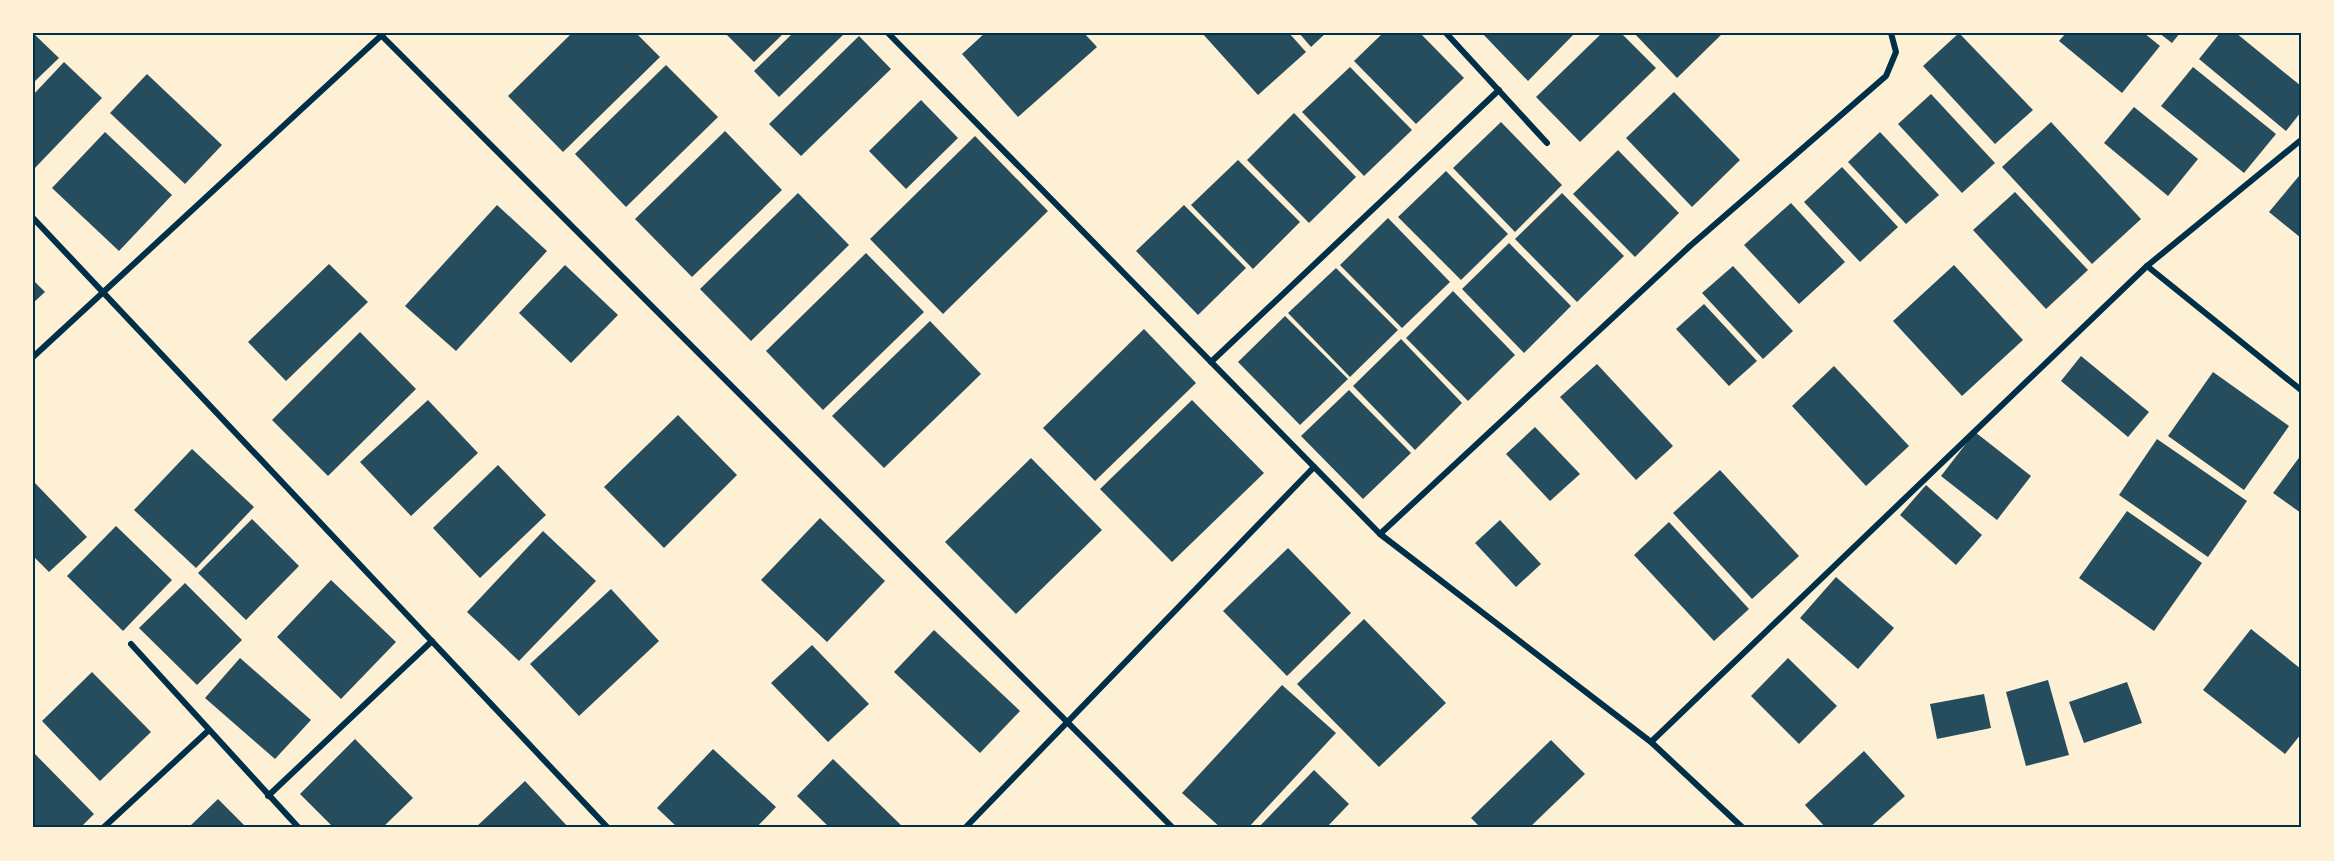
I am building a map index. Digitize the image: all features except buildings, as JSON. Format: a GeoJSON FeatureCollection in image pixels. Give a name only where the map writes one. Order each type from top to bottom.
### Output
{"type":"FeatureCollection","features":[{"type":"Feature","properties":{"kind":"street"},"geometry":{"type":"LineString","coordinates":[[888,33],[1380,534],[1652,742],[1743,828]]}},
{"type":"Feature","properties":{"kind":"street"},"geometry":{"type":"LineString","coordinates":[[1446,33],[1547,143]]}},
{"type":"Feature","properties":{"kind":"street"},"geometry":{"type":"LineString","coordinates":[[1380,534],[1690,246],[1886,76],[1896,52],[1891,33]]}},
{"type":"Feature","properties":{"kind":"street"},"geometry":{"type":"LineString","coordinates":[[33,357],[382,34],[1173,828]]}},
{"type":"Feature","properties":{"kind":"street"},"geometry":{"type":"LineString","coordinates":[[1211,362],[1499,90]]}},
{"type":"Feature","properties":{"kind":"street"},"geometry":{"type":"LineString","coordinates":[[1652,742],[2147,266],[2301,140]]}},
{"type":"Feature","properties":{"kind":"street"},"geometry":{"type":"LineString","coordinates":[[33,218],[608,828]]}},
{"type":"Feature","properties":{"kind":"street"},"geometry":{"type":"LineString","coordinates":[[2147,266],[2301,390]]}},
{"type":"Feature","properties":{"kind":"street"},"geometry":{"type":"LineString","coordinates":[[965,828],[1314,467]]}},
{"type":"Feature","properties":{"kind":"street"},"geometry":{"type":"LineString","coordinates":[[268,796],[432,641]]}},
{"type":"Feature","properties":{"kind":"street"},"geometry":{"type":"LineString","coordinates":[[131,644],[299,828]]}},
{"type":"Feature","properties":{"kind":"street"},"geometry":{"type":"LineString","coordinates":[[103,828],[209,730]]}}]}
